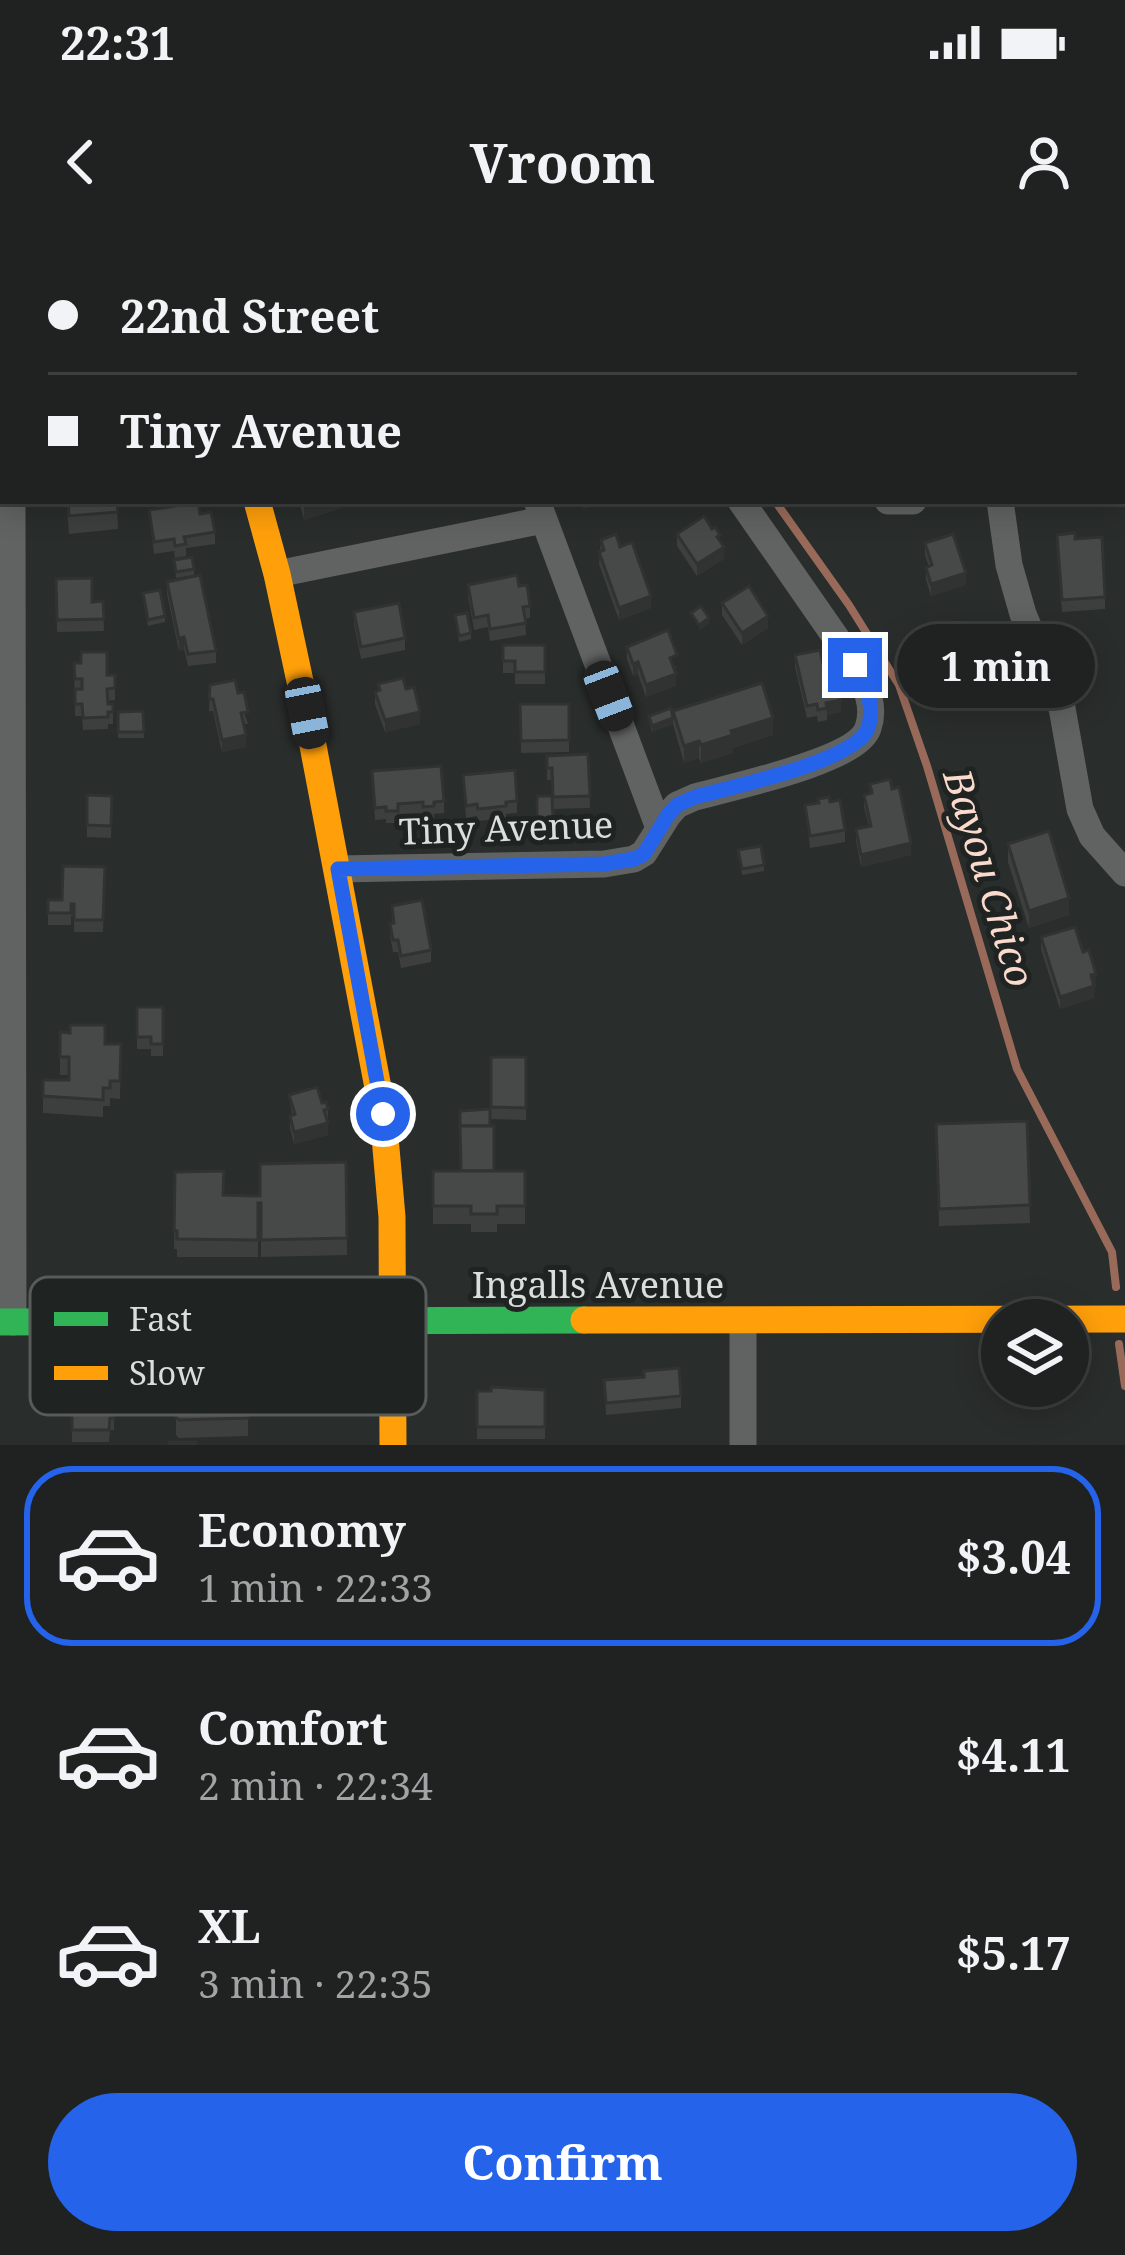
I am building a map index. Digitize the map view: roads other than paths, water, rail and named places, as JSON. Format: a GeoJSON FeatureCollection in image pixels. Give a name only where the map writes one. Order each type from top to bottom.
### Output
{"type":"FeatureCollection","features":[{"type":"Feature","properties":{"kind":"main road"},"geometry":{"type":"LineString","coordinates":[[258,504],[278,574],[383,1114],[393,1277]]}},
{"type":"Feature","properties":{"kind":"main road","name":"Ingalls Avenue"},"geometry":{"type":"LineString","coordinates":[[426,1321],[1125,1319]]}},
{"type":"Feature","properties":{"kind":"main road"},"geometry":{"type":"LineString","coordinates":[[392,1415],[392,1445]]}},
{"type":"Feature","properties":{"kind":"street"},"geometry":{"type":"LineString","coordinates":[[6,1322],[12,504]]}},
{"type":"Feature","properties":{"kind":"street","name":"Tiny Avenue"},"geometry":{"type":"LineString","coordinates":[[338,869],[604,864],[634,859],[644,854],[677,805],[855,746],[869,726],[869,694],[855,665],[743,504]]}},
{"type":"Feature","properties":{"kind":"street"},"geometry":{"type":"LineString","coordinates":[[1000,504],[1009,566],[1023,614],[1062,708],[1080,809],[1092,836],[1125,873]]}},
{"type":"Feature","properties":{"kind":"street"},"geometry":{"type":"LineString","coordinates":[[278,574],[540,511],[658,828]]}},
{"type":"Feature","properties":{"kind":"street"},"geometry":{"type":"LineString","coordinates":[[743,1321],[743,1445]]}},
{"type":"Feature","properties":{"kind":"waterway","name":"Bayou Chico"},"geometry":{"type":"LineString","coordinates":[[777,504],[899,685],[1017,1069],[1112,1252],[1116,1287]]}},
{"type":"Feature","properties":{"kind":"waterway"},"geometry":{"type":"LineString","coordinates":[[1119,1344],[1125,1386]]}}]}
